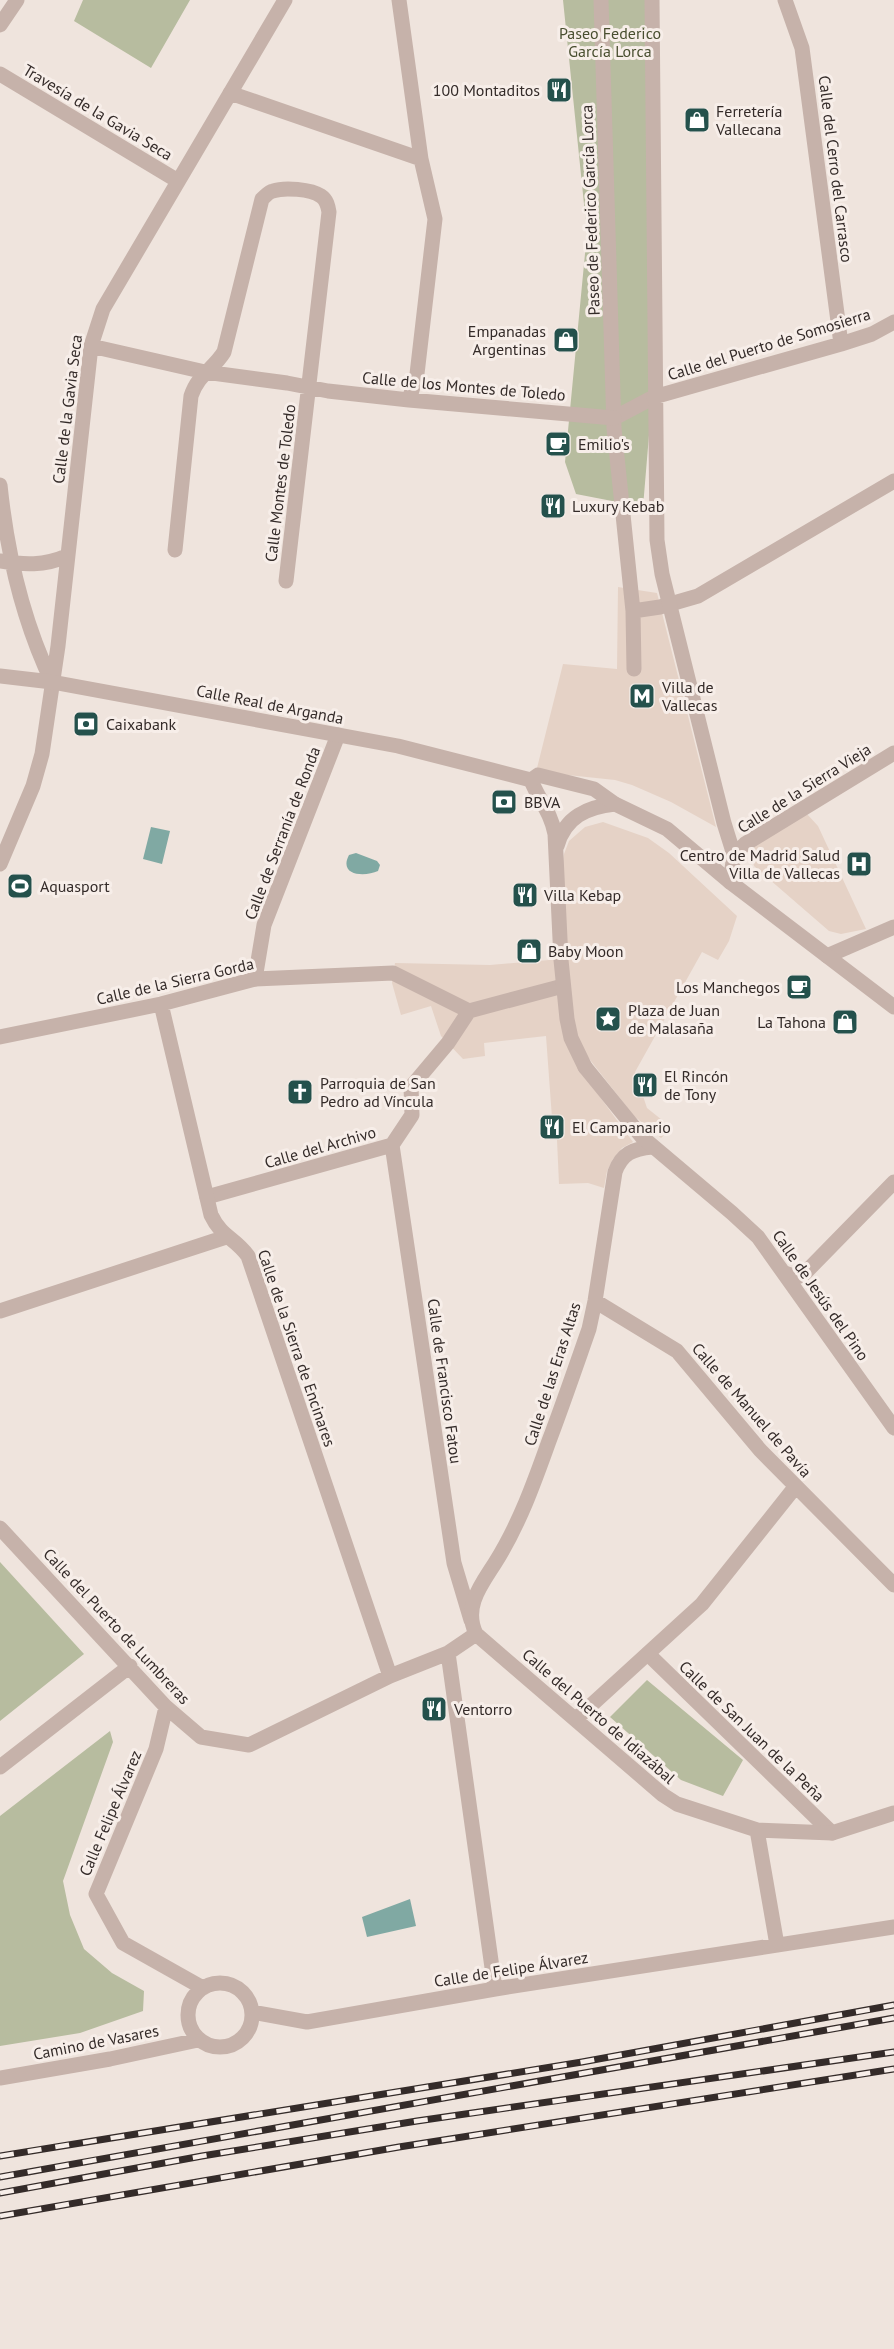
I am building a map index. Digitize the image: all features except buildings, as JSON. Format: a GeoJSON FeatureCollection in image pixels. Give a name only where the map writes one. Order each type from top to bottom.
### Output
{"type":"FeatureCollection","features":[{"type":"Feature","properties":{"kind":"street"},"geometry":{"type":"LineString","coordinates":[[0,25],[17,0]]}},
{"type":"Feature","properties":{"kind":"street","name":"Calle de la Gavia Seca"},"geometry":{"type":"LineString","coordinates":[[0,864],[33,786],[42,754],[58,646],[91,346],[103,309],[285,0]]}},
{"type":"Feature","properties":{"kind":"street"},"geometry":{"type":"LineString","coordinates":[[399,0],[422,159],[435,219],[417,374],[409,400]]}},
{"type":"Feature","properties":{"kind":"street","name":"Paseo de Federico García Lorca"},"geometry":{"type":"LineString","coordinates":[[601,0],[614,418],[633,612],[634,669]]}},
{"type":"Feature","properties":{"kind":"street"},"geometry":{"type":"LineString","coordinates":[[652,0],[657,540],[662,574],[734,855],[730,882]]}},
{"type":"Feature","properties":{"kind":"street","name":"Calle del Cerro del Carrasco"},"geometry":{"type":"LineString","coordinates":[[785,0],[802,48],[841,344]]}},
{"type":"Feature","properties":{"kind":"street","name":"Travesía de la Gavia Seca"},"geometry":{"type":"LineString","coordinates":[[0,74],[178,182]]}},
{"type":"Feature","properties":{"kind":"street"},"geometry":{"type":"LineString","coordinates":[[230,93],[422,159]]}},
{"type":"Feature","properties":{"kind":"street"},"geometry":{"type":"LineString","coordinates":[[175,550],[191,396],[195,383],[205,372],[217,365],[224,352],[262,199],[270,192],[280,189],[322,196],[329,212],[310,388]]}},
{"type":"Feature","properties":{"kind":"street","name":"Calle del Puerto de Somosierra"},"geometry":{"type":"LineString","coordinates":[[654,397],[841,344],[872,334],[894,322]]}},
{"type":"Feature","properties":{"kind":"street","name":"Calle de los Montes de Toledo"},"geometry":{"type":"LineString","coordinates":[[91,346],[205,372],[310,388],[409,400],[614,418]]}},
{"type":"Feature","properties":{"kind":"street","name":"Calle Montes de Toledo"},"geometry":{"type":"LineString","coordinates":[[286,581],[310,388]]}},
{"type":"Feature","properties":{"kind":"street"},"geometry":{"type":"LineString","coordinates":[[614,418],[654,397]]}},
{"type":"Feature","properties":{"kind":"street"},"geometry":{"type":"LineString","coordinates":[[633,612],[698,596],[894,481]]}},
{"type":"Feature","properties":{"kind":"street"},"geometry":{"type":"LineString","coordinates":[[0,485],[6,562],[31,635],[52,682]]}},
{"type":"Feature","properties":{"kind":"street"},"geometry":{"type":"LineString","coordinates":[[6,562],[31,564],[52,562],[67,556]]}},
{"type":"Feature","properties":{"kind":"street","name":"Calle Real de Arganda"},"geometry":{"type":"LineString","coordinates":[[0,676],[52,682],[338,735],[460,761],[531,780],[538,775],[594,789],[615,804],[667,829],[730,882],[894,1007]]}},
{"type":"Feature","properties":{"kind":"street","name":"Calle de Serranía de Ronda"},"geometry":{"type":"LineString","coordinates":[[255,979],[264,925],[338,735]]}},
{"type":"Feature","properties":{"kind":"street","name":"Calle de la Sierra Vieja"},"geometry":{"type":"LineString","coordinates":[[734,855],[746,844],[894,753]]}},
{"type":"Feature","properties":{"kind":"street"},"geometry":{"type":"LineString","coordinates":[[531,780],[536,794],[552,819],[555,834],[563,986],[571,1038],[585,1067],[652,1147]]}},
{"type":"Feature","properties":{"kind":"street"},"geometry":{"type":"LineString","coordinates":[[555,851],[568,823],[594,806],[615,804]]}},
{"type":"Feature","properties":{"kind":"street"},"geometry":{"type":"LineString","coordinates":[[827,956],[894,927]]}},
{"type":"Feature","properties":{"kind":"street","name":"Calle de la Sierra Gorda"},"geometry":{"type":"LineString","coordinates":[[0,1038],[160,1004],[255,979],[393,973],[469,1011]]}},
{"type":"Feature","properties":{"kind":"street"},"geometry":{"type":"LineString","coordinates":[[469,1011],[563,986]]}},
{"type":"Feature","properties":{"kind":"street","name":"Calle de la Sierra de Encinares"},"geometry":{"type":"LineString","coordinates":[[160,1004],[207,1197],[218,1228],[226,1237],[240,1245],[248,1256],[390,1676]]}},
{"type":"Feature","properties":{"kind":"street","name":"Calle del Archivo"},"geometry":{"type":"LineString","coordinates":[[207,1197],[392,1145],[412,1115],[411,1087],[448,1043],[469,1011]]}},
{"type":"Feature","properties":{"kind":"street","name":"Calle de Francisco Fatou"},"geometry":{"type":"LineString","coordinates":[[392,1145],[454,1563],[473,1627]]}},
{"type":"Feature","properties":{"kind":"street","name":"Calle de Jesús del Pino"},"geometry":{"type":"LineString","coordinates":[[652,1147],[758,1237],[894,1428]]}},
{"type":"Feature","properties":{"kind":"street","name":"Calle de las Eras Altas"},"geometry":{"type":"LineString","coordinates":[[473,1627],[472,1604],[501,1553],[529,1496],[574,1372],[595,1301],[615,1172],[619,1162],[628,1152],[652,1147]]}},
{"type":"Feature","properties":{"kind":"street"},"geometry":{"type":"LineString","coordinates":[[785,1273],[798,1277],[802,1275],[894,1182]]}},
{"type":"Feature","properties":{"kind":"street"},"geometry":{"type":"LineString","coordinates":[[0,1311],[226,1237]]}},
{"type":"Feature","properties":{"kind":"street","name":"Calle de Manuel de Pavía"},"geometry":{"type":"LineString","coordinates":[[595,1301],[676,1351],[760,1450],[892,1580]]}},
{"type":"Feature","properties":{"kind":"street"},"geometry":{"type":"LineString","coordinates":[[576,1719],[702,1604],[796,1486]]}},
{"type":"Feature","properties":{"kind":"street","name":"Calle del Puerto de Lumbreras"},"geometry":{"type":"LineString","coordinates":[[0,1528],[166,1707],[201,1737],[249,1745],[390,1676],[448,1653],[473,1627]]}},
{"type":"Feature","properties":{"kind":"street","name":"Calle del Puerto de Idiazábal"},"geometry":{"type":"LineString","coordinates":[[473,1627],[676,1804],[757,1830],[831,1833],[894,1813]]}},
{"type":"Feature","properties":{"kind":"street"},"geometry":{"type":"LineString","coordinates":[[448,1653],[495,1989]]}},
{"type":"Feature","properties":{"kind":"street","name":"Calle de San Juan de la Peña"},"geometry":{"type":"LineString","coordinates":[[648,1654],[831,1833]]}},
{"type":"Feature","properties":{"kind":"street"},"geometry":{"type":"LineString","coordinates":[[0,1767],[130,1666]]}},
{"type":"Feature","properties":{"kind":"street","name":"Calle Felipe Álvarez"},"geometry":{"type":"LineString","coordinates":[[166,1707],[156,1749],[96,1894],[123,1943],[203,1988]]}},
{"type":"Feature","properties":{"kind":"street"},"geometry":{"type":"LineString","coordinates":[[757,1830],[777,1945]]}},
{"type":"Feature","properties":{"kind":"street","name":"Calle de Felipe Álvarez"},"geometry":{"type":"LineString","coordinates":[[252,2012],[307,2022],[495,1989],[894,1927]]}},
{"type":"Feature","properties":{"kind":"street"},"geometry":{"type":"LineString","coordinates":[[224,1983],[243,1993],[252,2012],[247,2033],[239,2041],[219,2048],[198,2040],[192,2032],[188,2013],[190,2003],[203,1988],[224,1983]]}},
{"type":"Feature","properties":{"kind":"street","name":"Camino de Vasares"},"geometry":{"type":"LineString","coordinates":[[0,2078],[110,2059],[198,2040]]}},
{"type":"Feature","properties":{"kind":"green space"},"geometry":{"type":"Polygon","coordinates":[[[83,0],[190,0],[151,68],[74,21],[83,0]]]}},
{"type":"Feature","properties":{"kind":"green space","name":"Paseo Federico García Lorca"},"geometry":{"type":"Polygon","coordinates":[[[563,0],[652,0],[654,375],[643,507],[576,494],[565,462],[587,233],[563,0]]]}},
{"type":"Feature","properties":{"kind":"green space"},"geometry":{"type":"Polygon","coordinates":[[[0,1562],[84,1654],[0,1721],[0,1562]]]}},
{"type":"Feature","properties":{"kind":"green space"},"geometry":{"type":"Polygon","coordinates":[[[647,1680],[743,1760],[723,1796],[681,1780],[610,1717],[647,1680]]]}},
{"type":"Feature","properties":{"kind":"green space"},"geometry":{"type":"Polygon","coordinates":[[[110,1731],[113,1742],[63,1881],[70,1915],[84,1949],[112,1973],[144,1991],[143,2011],[80,2033],[0,2046],[0,1816],[110,1731]]]}},
{"type":"Feature","properties":{"kind":"shaded area"},"geometry":{"type":"Polygon","coordinates":[[[618,587],[657,593],[716,827],[671,802],[632,785],[615,780],[558,774],[537,768],[563,664],[617,669],[618,587]]]}},
{"type":"Feature","properties":{"kind":"shaded area"},"geometry":{"type":"Polygon","coordinates":[[[807,814],[818,826],[866,929],[841,934],[829,931],[754,866],[751,854],[754,845],[807,814]]]}},
{"type":"Feature","properties":{"kind":"shaded area","name":"Plaza de Juan de Malasaña"},"geometry":{"type":"Polygon","coordinates":[[[603,822],[648,838],[669,853],[737,916],[729,941],[718,960],[702,952],[635,1072],[647,1108],[672,1128],[661,1138],[634,1116],[583,1051],[586,1078],[633,1142],[622,1148],[613,1159],[607,1171],[604,1188],[588,1183],[559,1184],[556,1118],[552,1118],[546,1036],[484,1043],[485,1056],[463,1059],[441,1036],[431,1006],[401,1015],[392,983],[395,963],[490,965],[561,959],[558,902],[564,854],[569,841],[585,827],[603,822]]]}},
{"type":"Feature","properties":{"kind":"water"},"geometry":{"type":"Polygon","coordinates":[[[151,827],[170,831],[162,864],[143,859],[151,827]]]}},
{"type":"Feature","properties":{"kind":"water"},"geometry":{"type":"Polygon","coordinates":[[[356,853],[377,861],[380,865],[378,871],[360,874],[350,871],[347,867],[349,855],[356,853]]]}},
{"type":"Feature","properties":{"kind":"water"},"geometry":{"type":"Polygon","coordinates":[[[410,1899],[416,1926],[367,1937],[362,1917],[410,1899]]]}},
{"type":"Feature","properties":{"kind":"railway"},"geometry":{"type":"LineString","coordinates":[[0,2156],[582,2062],[894,2005]]}},
{"type":"Feature","properties":{"kind":"railway"},"geometry":{"type":"LineString","coordinates":[[0,2177],[894,2018]]}},
{"type":"Feature","properties":{"kind":"railway"},"geometry":{"type":"LineString","coordinates":[[0,2193],[202,2156],[417,2121],[894,2052]]}},
{"type":"Feature","properties":{"kind":"railway"},"geometry":{"type":"LineString","coordinates":[[0,2216],[399,2147],[894,2069]]}},
{"type":"Feature","properties":{"kind":"place","name":"100 Montaditos"},"geometry":{"type":"Point","coordinates":[559,90]}},
{"type":"Feature","properties":{"kind":"place","name":"Ferretería Vallecana"},"geometry":{"type":"Point","coordinates":[697,120]}},
{"type":"Feature","properties":{"kind":"place","name":"Empanadas Argentinas"},"geometry":{"type":"Point","coordinates":[566,340]}},
{"type":"Feature","properties":{"kind":"place","name":"Emilio's"},"geometry":{"type":"Point","coordinates":[558,444]}},
{"type":"Feature","properties":{"kind":"place","name":"Luxury Kebab"},"geometry":{"type":"Point","coordinates":[553,506]}},
{"type":"Feature","properties":{"kind":"place","name":"Villa de Vallecas"},"geometry":{"type":"Point","coordinates":[642,696]}},
{"type":"Feature","properties":{"kind":"place","name":"Caixabank"},"geometry":{"type":"Point","coordinates":[86,724]}},
{"type":"Feature","properties":{"kind":"place","name":"BBVA"},"geometry":{"type":"Point","coordinates":[504,802]}},
{"type":"Feature","properties":{"kind":"place","name":"Centro de Madrid Salud Villa de Vallecas"},"geometry":{"type":"Point","coordinates":[859,864]}},
{"type":"Feature","properties":{"kind":"place","name":"Aquasport"},"geometry":{"type":"Point","coordinates":[20,886]}},
{"type":"Feature","properties":{"kind":"place","name":"Villa Kebap"},"geometry":{"type":"Point","coordinates":[525,895]}},
{"type":"Feature","properties":{"kind":"place","name":"Baby Moon"},"geometry":{"type":"Point","coordinates":[529,951]}},
{"type":"Feature","properties":{"kind":"place","name":"Los Manchegos"},"geometry":{"type":"Point","coordinates":[799,987]}},
{"type":"Feature","properties":{"kind":"place","name":"Plaza de Juan de Malasaña"},"geometry":{"type":"Point","coordinates":[608,1019]}},
{"type":"Feature","properties":{"kind":"place","name":"La Tahona"},"geometry":{"type":"Point","coordinates":[845,1022]}},
{"type":"Feature","properties":{"kind":"place","name":"El Rincón de Tony"},"geometry":{"type":"Point","coordinates":[645,1085]}},
{"type":"Feature","properties":{"kind":"place","name":"Parroquia de San Pedro ad Víncula"},"geometry":{"type":"Point","coordinates":[300,1092]}},
{"type":"Feature","properties":{"kind":"place","name":"El Campanario"},"geometry":{"type":"Point","coordinates":[552,1127]}},
{"type":"Feature","properties":{"kind":"place","name":"Ventorro"},"geometry":{"type":"Point","coordinates":[434,1709]}}]}
